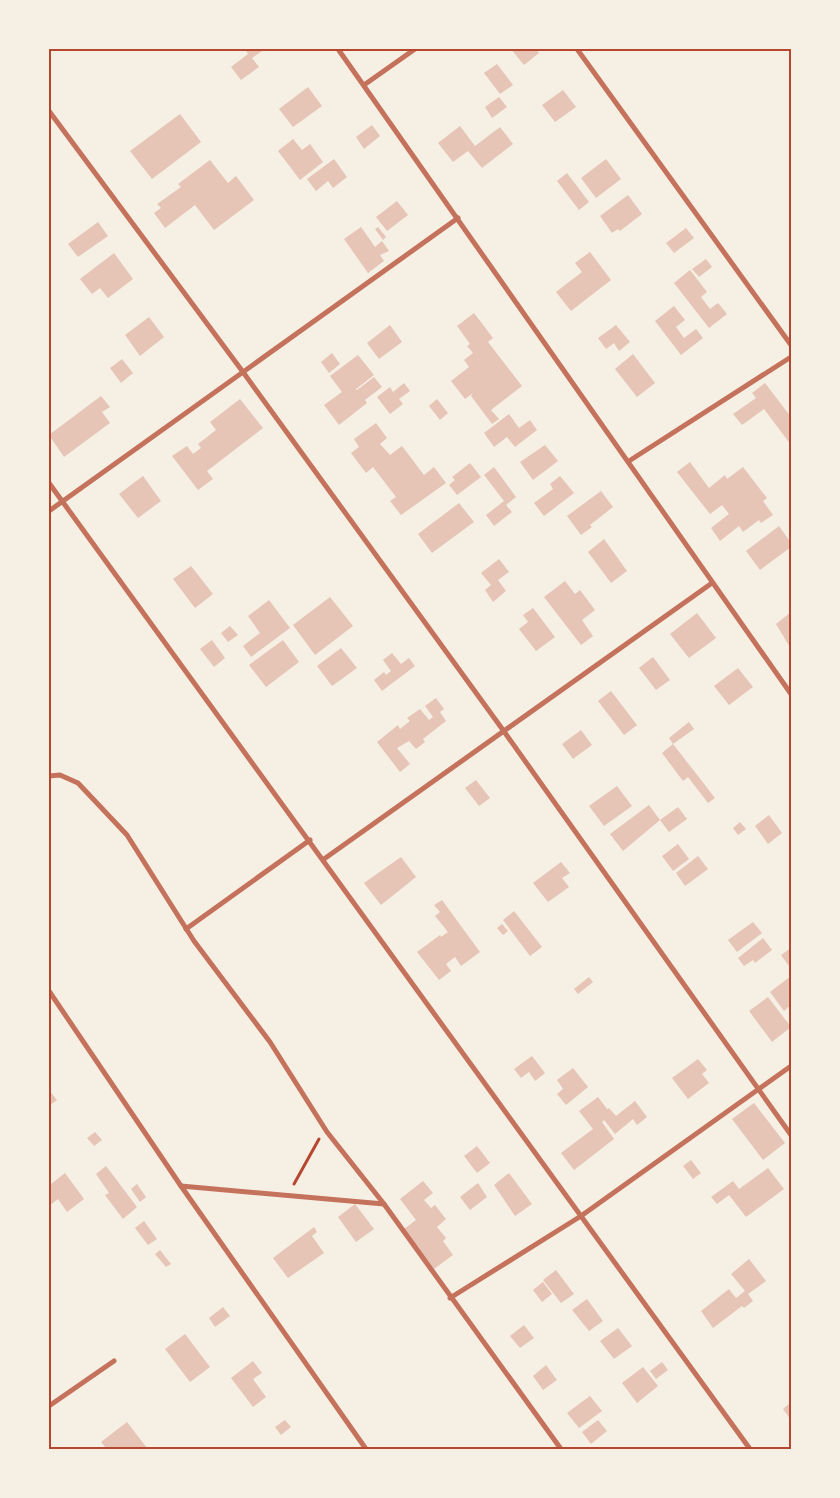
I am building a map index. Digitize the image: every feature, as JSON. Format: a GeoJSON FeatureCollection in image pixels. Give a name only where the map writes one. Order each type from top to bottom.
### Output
{"type":"FeatureCollection","features":[{"type":"Feature","properties":{"kind":"street"},"geometry":{"type":"LineString","coordinates":[[338,49],[791,694]]}},
{"type":"Feature","properties":{"kind":"street"},"geometry":{"type":"LineString","coordinates":[[364,85],[415,49]]}},
{"type":"Feature","properties":{"kind":"street"},"geometry":{"type":"LineString","coordinates":[[577,49],[791,345]]}},
{"type":"Feature","properties":{"kind":"street"},"geometry":{"type":"LineString","coordinates":[[49,110],[243,372],[503,730],[791,1135]]}},
{"type":"Feature","properties":{"kind":"street"},"geometry":{"type":"LineString","coordinates":[[49,511],[458,218]]}},
{"type":"Feature","properties":{"kind":"street"},"geometry":{"type":"LineString","coordinates":[[629,461],[791,357]]}},
{"type":"Feature","properties":{"kind":"street"},"geometry":{"type":"LineString","coordinates":[[49,482],[750,1449]]}},
{"type":"Feature","properties":{"kind":"street"},"geometry":{"type":"LineString","coordinates":[[324,859],[712,583]]}},
{"type":"Feature","properties":{"kind":"street"},"geometry":{"type":"LineString","coordinates":[[49,776],[60,775],[78,784],[128,835],[186,929],[270,1042],[327,1132],[384,1204],[450,1298],[562,1449]]}},
{"type":"Feature","properties":{"kind":"street"},"geometry":{"type":"LineString","coordinates":[[186,929],[310,840]]}},
{"type":"Feature","properties":{"kind":"street"},"geometry":{"type":"LineString","coordinates":[[49,991],[181,1186],[366,1449]]}},
{"type":"Feature","properties":{"kind":"street"},"geometry":{"type":"LineString","coordinates":[[450,1298],[581,1216],[791,1066]]}},
{"type":"Feature","properties":{"kind":"street"},"geometry":{"type":"LineString","coordinates":[[181,1186],[384,1204]]}},
{"type":"Feature","properties":{"kind":"street"},"geometry":{"type":"LineString","coordinates":[[49,1406],[114,1361]]}},
{"type":"Feature","properties":{"kind":"path"},"geometry":{"type":"LineString","coordinates":[[287,1195],[316,1142],[327,1132]]}},
{"type":"Feature","properties":{"kind":"building"},"geometry":{"type":"Polygon","coordinates":[[[245,49],[265,49],[252,58],[259,67],[241,80],[231,67],[248,54],[245,49]]]}},
{"type":"Feature","properties":{"kind":"building"},"geometry":{"type":"Polygon","coordinates":[[[511,49],[536,49],[539,53],[524,65],[511,49]]]}},
{"type":"Feature","properties":{"kind":"building"},"geometry":{"type":"Polygon","coordinates":[[[497,64],[513,85],[500,94],[484,73],[497,64]]]}},
{"type":"Feature","properties":{"kind":"building"},"geometry":{"type":"Polygon","coordinates":[[[308,87],[322,106],[293,127],[279,109],[308,87]]]}},
{"type":"Feature","properties":{"kind":"building"},"geometry":{"type":"Polygon","coordinates":[[[563,90],[576,107],[555,122],[542,105],[563,90]]]}},
{"type":"Feature","properties":{"kind":"building"},"geometry":{"type":"Polygon","coordinates":[[[499,97],[507,107],[492,118],[485,107],[499,97]]]}},
{"type":"Feature","properties":{"kind":"building"},"geometry":{"type":"Polygon","coordinates":[[[180,114],[201,142],[152,179],[130,151],[180,114]]]}},
{"type":"Feature","properties":{"kind":"building"},"geometry":{"type":"Polygon","coordinates":[[[372,125],[380,136],[364,149],[356,137],[372,125]]]}},
{"type":"Feature","properties":{"kind":"building"},"geometry":{"type":"Polygon","coordinates":[[[460,126],[475,146],[500,127],[513,144],[482,168],[468,151],[453,162],[438,143],[460,126]]]}},
{"type":"Feature","properties":{"kind":"building"},"geometry":{"type":"Polygon","coordinates":[[[293,139],[302,150],[310,144],[323,162],[300,180],[278,151],[293,139]]]}},
{"type":"Feature","properties":{"kind":"building"},"geometry":{"type":"Polygon","coordinates":[[[334,159],[347,177],[333,188],[328,181],[316,191],[307,179],[334,159]]]}},
{"type":"Feature","properties":{"kind":"building"},"geometry":{"type":"Polygon","coordinates":[[[606,159],[621,179],[596,198],[581,178],[606,159]]]}},
{"type":"Feature","properties":{"kind":"building"},"geometry":{"type":"Polygon","coordinates":[[[210,160],[228,183],[236,176],[254,200],[214,230],[195,205],[165,228],[154,213],[161,208],[157,204],[181,187],[178,184],[210,160]]]}},
{"type":"Feature","properties":{"kind":"building"},"geometry":{"type":"Polygon","coordinates":[[[567,173],[589,202],[579,210],[557,181],[567,173]]]}},
{"type":"Feature","properties":{"kind":"building"},"geometry":{"type":"Polygon","coordinates":[[[628,195],[642,214],[620,231],[618,229],[612,233],[600,216],[628,195]]]}},
{"type":"Feature","properties":{"kind":"building"},"geometry":{"type":"Polygon","coordinates":[[[397,201],[408,215],[387,231],[376,217],[397,201]]]}},
{"type":"Feature","properties":{"kind":"building"},"geometry":{"type":"Polygon","coordinates":[[[98,222],[108,236],[78,257],[68,244],[98,222]]]}},
{"type":"Feature","properties":{"kind":"building"},"geometry":{"type":"Polygon","coordinates":[[[361,227],[375,247],[382,241],[389,251],[380,255],[384,261],[368,273],[344,239],[361,227]]]}},
{"type":"Feature","properties":{"kind":"building"},"geometry":{"type":"Polygon","coordinates":[[[378,227],[386,237],[383,240],[375,229],[378,227]]]}},
{"type":"Feature","properties":{"kind":"building"},"geometry":{"type":"Polygon","coordinates":[[[686,228],[694,238],[674,253],[666,243],[686,228]]]}},
{"type":"Feature","properties":{"kind":"building"},"geometry":{"type":"Polygon","coordinates":[[[590,252],[611,280],[571,311],[556,292],[582,272],[575,263],[590,252]]]}},
{"type":"Feature","properties":{"kind":"building"},"geometry":{"type":"Polygon","coordinates":[[[114,253],[133,279],[108,298],[100,288],[92,294],[80,279],[114,253]]]}},
{"type":"Feature","properties":{"kind":"building"},"geometry":{"type":"Polygon","coordinates":[[[706,259],[712,267],[699,277],[692,269],[706,259]]]}},
{"type":"Feature","properties":{"kind":"building"},"geometry":{"type":"Polygon","coordinates":[[[690,270],[707,292],[701,297],[710,309],[718,303],[727,314],[709,328],[674,283],[690,270]]]}},
{"type":"Feature","properties":{"kind":"building"},"geometry":{"type":"Polygon","coordinates":[[[674,306],[685,320],[676,327],[684,338],[696,329],[703,338],[681,355],[655,321],[674,306]]]}},
{"type":"Feature","properties":{"kind":"building"},"geometry":{"type":"Polygon","coordinates":[[[474,313],[493,338],[488,342],[522,386],[491,410],[499,419],[492,424],[471,396],[473,393],[465,399],[451,381],[469,367],[464,360],[473,353],[467,346],[470,344],[457,326],[474,313]]]}},
{"type":"Feature","properties":{"kind":"building"},"geometry":{"type":"Polygon","coordinates":[[[149,317],[164,337],[140,356],[125,335],[149,317]]]}},
{"type":"Feature","properties":{"kind":"building"},"geometry":{"type":"Polygon","coordinates":[[[390,325],[402,342],[379,359],[367,343],[390,325]]]}},
{"type":"Feature","properties":{"kind":"building"},"geometry":{"type":"Polygon","coordinates":[[[616,325],[630,342],[619,351],[614,343],[606,349],[598,338],[616,325]]]}},
{"type":"Feature","properties":{"kind":"building"},"geometry":{"type":"Polygon","coordinates":[[[332,353],[340,364],[329,373],[321,362],[332,353]]]}},
{"type":"Feature","properties":{"kind":"building"},"geometry":{"type":"Polygon","coordinates":[[[633,354],[655,383],[637,397],[615,369],[633,354]]]}},
{"type":"Feature","properties":{"kind":"building"},"geometry":{"type":"Polygon","coordinates":[[[358,355],[374,375],[356,389],[374,377],[382,387],[365,400],[367,403],[339,425],[324,405],[342,392],[330,376],[358,355]]]}},
{"type":"Feature","properties":{"kind":"building"},"geometry":{"type":"Polygon","coordinates":[[[122,359],[133,373],[121,383],[110,368],[122,359]]]}},
{"type":"Feature","properties":{"kind":"building"},"geometry":{"type":"Polygon","coordinates":[[[404,383],[410,391],[399,399],[403,404],[390,414],[377,397],[390,387],[393,392],[404,383]]]}},
{"type":"Feature","properties":{"kind":"building"},"geometry":{"type":"Polygon","coordinates":[[[765,383],[791,417],[791,445],[764,409],[742,425],[733,414],[756,398],[752,393],[765,383]]]}},
{"type":"Feature","properties":{"kind":"building"},"geometry":{"type":"Polygon","coordinates":[[[101,396],[110,407],[102,412],[110,423],[64,457],[49,435],[101,396]]]}},
{"type":"Feature","properties":{"kind":"building"},"geometry":{"type":"Polygon","coordinates":[[[240,399],[263,428],[207,471],[213,479],[198,490],[172,456],[187,446],[193,454],[201,448],[198,444],[216,430],[210,422],[240,399]]]}},
{"type":"Feature","properties":{"kind":"building"},"geometry":{"type":"Polygon","coordinates":[[[437,399],[448,413],[440,420],[429,406],[437,399]]]}},
{"type":"Feature","properties":{"kind":"building"},"geometry":{"type":"Polygon","coordinates":[[[509,414],[519,428],[530,420],[537,430],[515,447],[507,437],[494,447],[484,433],[509,414]]]}},
{"type":"Feature","properties":{"kind":"building"},"geometry":{"type":"Polygon","coordinates":[[[376,423],[387,438],[380,444],[390,455],[402,446],[424,475],[434,467],[446,483],[401,515],[390,501],[396,497],[373,467],[366,473],[351,453],[359,447],[354,439],[376,423]]]}},
{"type":"Feature","properties":{"kind":"building"},"geometry":{"type":"Polygon","coordinates":[[[545,445],[558,461],[533,480],[520,462],[545,445]]]}},
{"type":"Feature","properties":{"kind":"building"},"geometry":{"type":"Polygon","coordinates":[[[690,462],[709,488],[725,475],[727,479],[743,467],[767,498],[763,501],[773,515],[761,523],[759,520],[743,532],[739,526],[720,541],[711,528],[729,514],[722,505],[710,514],[677,472],[690,462]]]}},
{"type":"Feature","properties":{"kind":"building"},"geometry":{"type":"Polygon","coordinates":[[[470,463],[481,477],[457,495],[449,485],[455,480],[452,477],[470,463]]]}},
{"type":"Feature","properties":{"kind":"building"},"geometry":{"type":"Polygon","coordinates":[[[494,467],[516,497],[506,505],[512,512],[494,526],[486,515],[504,501],[484,475],[494,467]]]}},
{"type":"Feature","properties":{"kind":"building"},"geometry":{"type":"Polygon","coordinates":[[[143,476],[161,501],[138,518],[119,494],[143,476]]]}},
{"type":"Feature","properties":{"kind":"building"},"geometry":{"type":"Polygon","coordinates":[[[560,476],[574,493],[544,516],[534,503],[553,489],[550,484],[560,476]]]}},
{"type":"Feature","properties":{"kind":"building"},"geometry":{"type":"Polygon","coordinates":[[[601,491],[613,507],[590,525],[592,527],[581,535],[567,516],[601,491]]]}},
{"type":"Feature","properties":{"kind":"building"},"geometry":{"type":"Polygon","coordinates":[[[459,503],[474,522],[432,553],[418,534],[459,503]]]}},
{"type":"Feature","properties":{"kind":"building"},"geometry":{"type":"Polygon","coordinates":[[[779,526],[791,543],[791,547],[760,570],[746,551],[779,526]]]}},
{"type":"Feature","properties":{"kind":"building"},"geometry":{"type":"Polygon","coordinates":[[[604,539],[627,571],[611,583],[588,552],[604,539]]]}},
{"type":"Feature","properties":{"kind":"building"},"geometry":{"type":"Polygon","coordinates":[[[499,559],[509,572],[498,580],[506,591],[493,602],[485,590],[491,585],[481,573],[499,559]]]}},
{"type":"Feature","properties":{"kind":"building"},"geometry":{"type":"Polygon","coordinates":[[[191,566],[213,594],[195,608],[173,579],[191,566]]]}},
{"type":"Feature","properties":{"kind":"building"},"geometry":{"type":"Polygon","coordinates":[[[565,581],[575,594],[580,590],[595,610],[582,620],[593,636],[581,645],[544,597],[565,581]]]}},
{"type":"Feature","properties":{"kind":"building"},"geometry":{"type":"Polygon","coordinates":[[[330,597],[353,626],[315,655],[293,625],[330,597]]]}},
{"type":"Feature","properties":{"kind":"building"},"geometry":{"type":"Polygon","coordinates":[[[269,600],[290,628],[251,657],[243,646],[260,633],[248,616],[269,600]]]}},
{"type":"Feature","properties":{"kind":"building"},"geometry":{"type":"Polygon","coordinates":[[[533,608],[555,637],[536,651],[519,629],[528,622],[523,615],[533,608]]]}},
{"type":"Feature","properties":{"kind":"building"},"geometry":{"type":"Polygon","coordinates":[[[791,612],[791,649],[776,624],[791,612]]]}},
{"type":"Feature","properties":{"kind":"building"},"geometry":{"type":"Polygon","coordinates":[[[697,613],[716,638],[689,658],[670,634],[697,613]]]}},
{"type":"Feature","properties":{"kind":"building"},"geometry":{"type":"Polygon","coordinates":[[[230,626],[238,635],[228,642],[221,633],[230,626]]]}},
{"type":"Feature","properties":{"kind":"building"},"geometry":{"type":"Polygon","coordinates":[[[212,640],[225,658],[214,667],[200,649],[212,640]]]}},
{"type":"Feature","properties":{"kind":"building"},"geometry":{"type":"Polygon","coordinates":[[[283,640],[299,662],[266,687],[249,665],[283,640]]]}},
{"type":"Feature","properties":{"kind":"building"},"geometry":{"type":"Polygon","coordinates":[[[341,648],[357,668],[332,686],[317,666],[341,648]]]}},
{"type":"Feature","properties":{"kind":"building"},"geometry":{"type":"Polygon","coordinates":[[[392,653],[401,664],[409,658],[415,666],[382,691],[374,680],[384,672],[386,675],[391,671],[383,660],[392,653]]]}},
{"type":"Feature","properties":{"kind":"building"},"geometry":{"type":"Polygon","coordinates":[[[653,657],[670,680],[656,690],[639,668],[653,657]]]}},
{"type":"Feature","properties":{"kind":"building"},"geometry":{"type":"Polygon","coordinates":[[[738,668],[753,687],[729,705],[714,686],[738,668]]]}},
{"type":"Feature","properties":{"kind":"building"},"geometry":{"type":"Polygon","coordinates":[[[611,691],[637,725],[624,735],[598,701],[611,691]]]}},
{"type":"Feature","properties":{"kind":"building"},"geometry":{"type":"Polygon","coordinates":[[[436,698],[444,709],[440,712],[446,721],[423,739],[425,742],[416,749],[409,741],[397,748],[410,764],[400,772],[377,742],[398,725],[400,729],[410,721],[407,718],[420,709],[429,720],[433,717],[425,706],[436,698]]]}},
{"type":"Feature","properties":{"kind":"building"},"geometry":{"type":"Polygon","coordinates":[[[689,722],[694,729],[673,744],[669,738],[689,722]]]}},
{"type":"Feature","properties":{"kind":"building"},"geometry":{"type":"Polygon","coordinates":[[[581,730],[592,745],[573,759],[562,744],[581,730]]]}},
{"type":"Feature","properties":{"kind":"building"},"geometry":{"type":"Polygon","coordinates":[[[673,744],[715,798],[708,803],[688,777],[683,781],[662,753],[673,744]]]}},
{"type":"Feature","properties":{"kind":"building"},"geometry":{"type":"Polygon","coordinates":[[[476,780],[490,798],[479,806],[465,788],[476,780]]]}},
{"type":"Feature","properties":{"kind":"building"},"geometry":{"type":"Polygon","coordinates":[[[617,786],[632,806],[604,826],[589,806],[617,786]]]}},
{"type":"Feature","properties":{"kind":"building"},"geometry":{"type":"Polygon","coordinates":[[[649,805],[660,820],[623,851],[610,834],[649,805]]]}},
{"type":"Feature","properties":{"kind":"building"},"geometry":{"type":"Polygon","coordinates":[[[678,807],[687,819],[669,832],[660,820],[678,807]]]}},
{"type":"Feature","properties":{"kind":"building"},"geometry":{"type":"Polygon","coordinates":[[[769,815],[782,833],[768,844],[755,826],[769,815]]]}},
{"type":"Feature","properties":{"kind":"building"},"geometry":{"type":"Polygon","coordinates":[[[740,822],[746,829],[738,835],[733,828],[740,822]]]}},
{"type":"Feature","properties":{"kind":"building"},"geometry":{"type":"Polygon","coordinates":[[[678,844],[689,859],[673,871],[662,856],[678,844]]]}},
{"type":"Feature","properties":{"kind":"building"},"geometry":{"type":"Polygon","coordinates":[[[698,856],[708,869],[685,886],[676,873],[698,856]]]}},
{"type":"Feature","properties":{"kind":"building"},"geometry":{"type":"Polygon","coordinates":[[[401,857],[416,877],[381,905],[364,883],[401,857]]]}},
{"type":"Feature","properties":{"kind":"building"},"geometry":{"type":"Polygon","coordinates":[[[561,862],[570,873],[562,878],[569,887],[548,902],[533,883],[561,862]]]}},
{"type":"Feature","properties":{"kind":"building"},"geometry":{"type":"Polygon","coordinates":[[[442,900],[480,952],[461,966],[455,957],[446,964],[451,971],[439,980],[417,952],[440,935],[441,937],[448,932],[435,916],[440,912],[434,905],[442,900]]]}},
{"type":"Feature","properties":{"kind":"building"},"geometry":{"type":"Polygon","coordinates":[[[514,911],[542,947],[530,956],[503,920],[514,911]]]}},
{"type":"Feature","properties":{"kind":"building"},"geometry":{"type":"Polygon","coordinates":[[[753,922],[762,933],[737,952],[728,940],[753,922]]]}},
{"type":"Feature","properties":{"kind":"building"},"geometry":{"type":"Polygon","coordinates":[[[502,924],[508,931],[503,935],[497,928],[502,924]]]}},
{"type":"Feature","properties":{"kind":"building"},"geometry":{"type":"Polygon","coordinates":[[[763,938],[772,950],[755,963],[753,960],[744,966],[738,958],[763,938]]]}},
{"type":"Feature","properties":{"kind":"building"},"geometry":{"type":"Polygon","coordinates":[[[791,948],[791,969],[781,955],[791,948]]]}},
{"type":"Feature","properties":{"kind":"building"},"geometry":{"type":"Polygon","coordinates":[[[791,976],[791,1005],[784,1011],[770,992],[791,976]]]}},
{"type":"Feature","properties":{"kind":"building"},"geometry":{"type":"Polygon","coordinates":[[[589,977],[593,982],[578,994],[574,989],[589,977]]]}},
{"type":"Feature","properties":{"kind":"building"},"geometry":{"type":"Polygon","coordinates":[[[768,997],[791,1027],[772,1042],[749,1011],[768,997]]]}},
{"type":"Feature","properties":{"kind":"building"},"geometry":{"type":"Polygon","coordinates":[[[532,1056],[545,1073],[535,1081],[529,1072],[521,1078],[514,1069],[532,1056]]]}},
{"type":"Feature","properties":{"kind":"building"},"geometry":{"type":"Polygon","coordinates":[[[698,1059],[707,1070],[702,1074],[709,1083],[688,1099],[672,1078],[698,1059]]]}},
{"type":"Feature","properties":{"kind":"building"},"geometry":{"type":"Polygon","coordinates":[[[573,1068],[588,1087],[566,1105],[557,1094],[563,1089],[557,1080],[573,1068]]]}},
{"type":"Feature","properties":{"kind":"building"},"geometry":{"type":"Polygon","coordinates":[[[49,1090],[57,1100],[49,1106],[49,1090]]]}},
{"type":"Feature","properties":{"kind":"building"},"geometry":{"type":"Polygon","coordinates":[[[598,1097],[607,1109],[609,1108],[616,1116],[635,1101],[647,1117],[637,1125],[633,1119],[615,1134],[604,1120],[602,1122],[614,1139],[574,1170],[561,1153],[593,1129],[579,1111],[598,1097]]]}},
{"type":"Feature","properties":{"kind":"building"},"geometry":{"type":"Polygon","coordinates":[[[754,1103],[785,1143],[763,1160],[732,1119],[754,1103]]]}},
{"type":"Feature","properties":{"kind":"building"},"geometry":{"type":"Polygon","coordinates":[[[95,1132],[102,1140],[94,1146],[87,1138],[95,1132]]]}},
{"type":"Feature","properties":{"kind":"building"},"geometry":{"type":"Polygon","coordinates":[[[477,1146],[490,1163],[477,1173],[464,1156],[477,1146]]]}},
{"type":"Feature","properties":{"kind":"building"},"geometry":{"type":"Polygon","coordinates":[[[691,1160],[701,1173],[693,1179],[683,1166],[691,1160]]]}},
{"type":"Feature","properties":{"kind":"building"},"geometry":{"type":"Polygon","coordinates":[[[106,1166],[137,1207],[123,1219],[105,1195],[109,1193],[96,1174],[106,1166]]]}},
{"type":"Feature","properties":{"kind":"building"},"geometry":{"type":"Polygon","coordinates":[[[768,1168],[784,1189],[746,1217],[729,1195],[717,1204],[711,1197],[733,1181],[739,1189],[768,1168]]]}},
{"type":"Feature","properties":{"kind":"building"},"geometry":{"type":"Polygon","coordinates":[[[65,1173],[84,1199],[67,1212],[58,1199],[49,1206],[49,1181],[51,1184],[65,1173]]]}},
{"type":"Feature","properties":{"kind":"building"},"geometry":{"type":"Polygon","coordinates":[[[509,1173],[532,1204],[515,1216],[494,1185],[509,1173]]]}},
{"type":"Feature","properties":{"kind":"building"},"geometry":{"type":"Polygon","coordinates":[[[423,1181],[433,1193],[424,1200],[431,1208],[435,1205],[446,1219],[437,1227],[446,1238],[443,1241],[453,1255],[434,1269],[404,1229],[416,1220],[400,1199],[423,1181]]]}},
{"type":"Feature","properties":{"kind":"building"},"geometry":{"type":"Polygon","coordinates":[[[478,1183],[487,1197],[470,1210],[460,1197],[478,1183]]]}},
{"type":"Feature","properties":{"kind":"building"},"geometry":{"type":"Polygon","coordinates":[[[137,1184],[146,1197],[140,1202],[131,1189],[137,1184]]]}},
{"type":"Feature","properties":{"kind":"building"},"geometry":{"type":"Polygon","coordinates":[[[355,1204],[374,1229],[356,1242],[338,1217],[355,1204]]]}},
{"type":"Feature","properties":{"kind":"building"},"geometry":{"type":"Polygon","coordinates":[[[144,1221],[157,1239],[148,1245],[135,1228],[144,1221]]]}},
{"type":"Feature","properties":{"kind":"building"},"geometry":{"type":"Polygon","coordinates":[[[314,1227],[317,1232],[312,1236],[324,1253],[288,1278],[273,1258],[314,1227]]]}},
{"type":"Feature","properties":{"kind":"building"},"geometry":{"type":"Polygon","coordinates":[[[160,1250],[171,1264],[166,1267],[155,1254],[160,1250]]]}},
{"type":"Feature","properties":{"kind":"building"},"geometry":{"type":"Polygon","coordinates":[[[749,1259],[766,1281],[748,1294],[753,1301],[744,1308],[742,1306],[713,1328],[701,1311],[729,1289],[736,1298],[745,1291],[731,1274],[749,1259]]]}},
{"type":"Feature","properties":{"kind":"building"},"geometry":{"type":"Polygon","coordinates":[[[556,1270],[574,1294],[561,1303],[543,1280],[556,1270]]]}},
{"type":"Feature","properties":{"kind":"building"},"geometry":{"type":"Polygon","coordinates":[[[543,1282],[552,1294],[542,1302],[533,1290],[543,1282]]]}},
{"type":"Feature","properties":{"kind":"building"},"geometry":{"type":"Polygon","coordinates":[[[587,1299],[603,1321],[589,1331],[572,1310],[587,1299]]]}},
{"type":"Feature","properties":{"kind":"building"},"geometry":{"type":"Polygon","coordinates":[[[223,1307],[230,1316],[215,1327],[209,1318],[223,1307]]]}},
{"type":"Feature","properties":{"kind":"building"},"geometry":{"type":"Polygon","coordinates":[[[524,1325],[534,1338],[520,1348],[510,1336],[524,1325]]]}},
{"type":"Feature","properties":{"kind":"building"},"geometry":{"type":"Polygon","coordinates":[[[618,1328],[632,1346],[614,1359],[600,1341],[618,1328]]]}},
{"type":"Feature","properties":{"kind":"building"},"geometry":{"type":"Polygon","coordinates":[[[185,1334],[210,1367],[190,1382],[165,1349],[185,1334]]]}},
{"type":"Feature","properties":{"kind":"building"},"geometry":{"type":"Polygon","coordinates":[[[253,1361],[262,1373],[253,1379],[266,1397],[253,1407],[231,1378],[253,1361]]]}},
{"type":"Feature","properties":{"kind":"building"},"geometry":{"type":"Polygon","coordinates":[[[662,1362],[668,1370],[656,1379],[650,1371],[662,1362]]]}},
{"type":"Feature","properties":{"kind":"building"},"geometry":{"type":"Polygon","coordinates":[[[546,1365],[557,1380],[543,1390],[533,1376],[546,1365]]]}},
{"type":"Feature","properties":{"kind":"building"},"geometry":{"type":"Polygon","coordinates":[[[643,1367],[658,1386],[637,1403],[622,1383],[643,1367]]]}},
{"type":"Feature","properties":{"kind":"building"},"geometry":{"type":"Polygon","coordinates":[[[590,1396],[602,1411],[579,1428],[567,1413],[590,1396]]]}},
{"type":"Feature","properties":{"kind":"building"},"geometry":{"type":"Polygon","coordinates":[[[791,1402],[791,1420],[783,1409],[791,1402]]]}},
{"type":"Feature","properties":{"kind":"building"},"geometry":{"type":"Polygon","coordinates":[[[285,1420],[291,1427],[281,1435],[275,1427],[285,1420]]]}},
{"type":"Feature","properties":{"kind":"building"},"geometry":{"type":"Polygon","coordinates":[[[598,1420],[607,1431],[591,1444],[582,1432],[598,1420]]]}},
{"type":"Feature","properties":{"kind":"building"},"geometry":{"type":"Polygon","coordinates":[[[127,1422],[147,1448],[107,1449],[101,1442],[127,1422]]]}}]}
